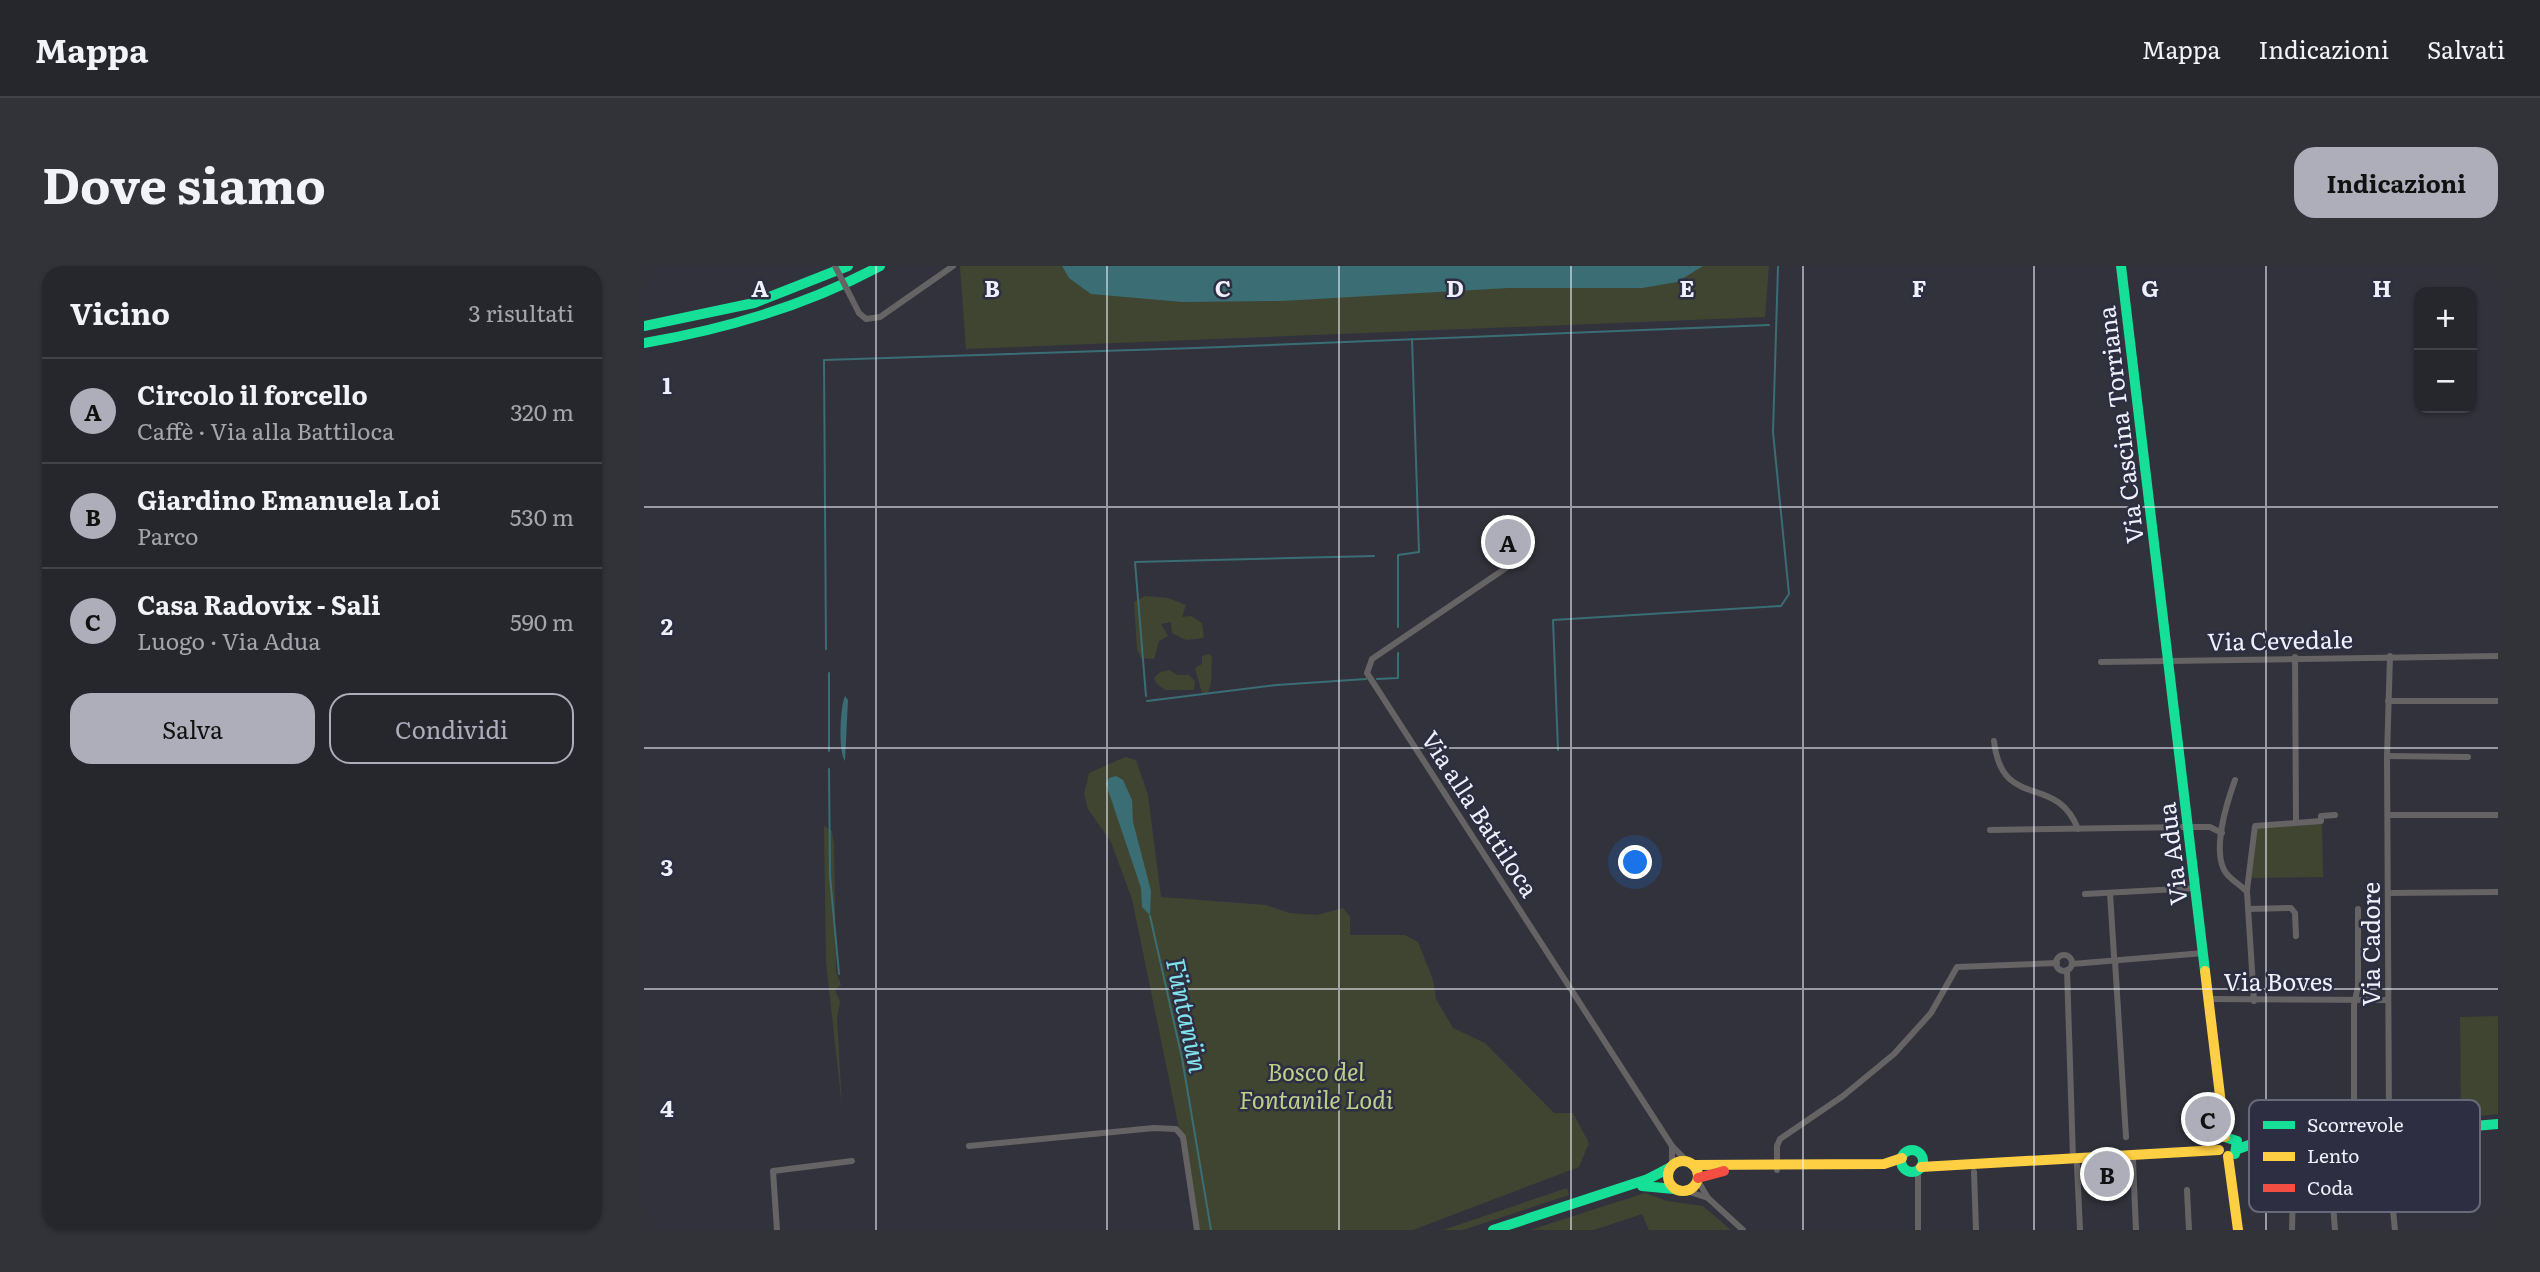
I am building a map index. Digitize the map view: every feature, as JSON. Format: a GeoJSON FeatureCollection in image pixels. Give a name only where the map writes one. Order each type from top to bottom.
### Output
{"type":"FeatureCollection","features":[{"type":"Feature","properties":{"kind":"main road"},"geometry":{"type":"LineString","coordinates":[[644,326],[754,303],[848,266]]}},
{"type":"Feature","properties":{"kind":"main road"},"geometry":{"type":"LineString","coordinates":[[644,343],[760,317],[827,293],[880,266]]}},
{"type":"Feature","properties":{"kind":"main road","name":"Via Cascina Torriana"},"geometry":{"type":"LineString","coordinates":[[2121,266],[2158,580]]}},
{"type":"Feature","properties":{"kind":"main road","name":"Via Adua"},"geometry":{"type":"LineString","coordinates":[[2158,580],[2228,1143]]}},
{"type":"Feature","properties":{"kind":"main road"},"geometry":{"type":"LineString","coordinates":[[2480,1126],[2498,1124]]}},
{"type":"Feature","properties":{"kind":"main road"},"geometry":{"type":"LineString","coordinates":[[1509,1230],[1644,1186],[1687,1191],[1698,1180],[1721,1171],[2074,1158],[2249,1142]]}},
{"type":"Feature","properties":{"kind":"main road"},"geometry":{"type":"LineString","coordinates":[[2228,1143],[2249,1146]]}},
{"type":"Feature","properties":{"kind":"main road"},"geometry":{"type":"LineString","coordinates":[[2228,1143],[2238,1230]]}},
{"type":"Feature","properties":{"kind":"main road"},"geometry":{"type":"LineString","coordinates":[[1493,1230],[1648,1180],[1671,1166],[1690,1163],[1777,1168]]}},
{"type":"Feature","properties":{"kind":"main road"},"geometry":{"type":"LineString","coordinates":[[1690,1163],[1698,1180]]}},
{"type":"Feature","properties":{"kind":"main road"},"geometry":{"type":"LineString","coordinates":[[1671,1166],[1668,1179],[1674,1189]]}},
{"type":"Feature","properties":{"kind":"street"},"geometry":{"type":"LineString","coordinates":[[835,266],[859,313],[866,319],[880,317],[953,266]]}},
{"type":"Feature","properties":{"kind":"street","name":"Via alla Battiloca"},"geometry":{"type":"LineString","coordinates":[[1528,554],[1372,659],[1367,673],[1672,1146],[1690,1163]]}},
{"type":"Feature","properties":{"kind":"street","name":"Via Cadore"},"geometry":{"type":"LineString","coordinates":[[2389,1100],[2387,756],[2390,656]]}},
{"type":"Feature","properties":{"kind":"street","name":"Via Cevedale"},"geometry":{"type":"LineString","coordinates":[[2101,662],[2498,656]]}},
{"type":"Feature","properties":{"kind":"street"},"geometry":{"type":"LineString","coordinates":[[2295,657],[2296,822]]}},
{"type":"Feature","properties":{"kind":"street"},"geometry":{"type":"LineString","coordinates":[[2388,701],[2498,701]]}},
{"type":"Feature","properties":{"kind":"street"},"geometry":{"type":"LineString","coordinates":[[1994,741],[1998,765],[2007,779],[2017,786],[2059,801],[2072,814],[2078,829]]}},
{"type":"Feature","properties":{"kind":"street"},"geometry":{"type":"LineString","coordinates":[[2387,756],[2468,757]]}},
{"type":"Feature","properties":{"kind":"street"},"geometry":{"type":"LineString","coordinates":[[2235,780],[2225,809],[2222,832],[2224,869],[2247,892]]}},
{"type":"Feature","properties":{"kind":"street"},"geometry":{"type":"LineString","coordinates":[[2388,815],[2498,815]]}},
{"type":"Feature","properties":{"kind":"street"},"geometry":{"type":"LineString","coordinates":[[2254,1001],[2247,892],[2254,827],[2322,821],[2322,816],[2335,816]]}},
{"type":"Feature","properties":{"kind":"street"},"geometry":{"type":"LineString","coordinates":[[1990,830],[2210,827],[2222,832]]}},
{"type":"Feature","properties":{"kind":"street"},"geometry":{"type":"LineString","coordinates":[[2085,894],[2196,888]]}},
{"type":"Feature","properties":{"kind":"street"},"geometry":{"type":"LineString","coordinates":[[2389,893],[2498,892]]}},
{"type":"Feature","properties":{"kind":"street"},"geometry":{"type":"LineString","coordinates":[[2110,893],[2126,1137]]}},
{"type":"Feature","properties":{"kind":"street"},"geometry":{"type":"LineString","coordinates":[[2248,909],[2293,908],[2296,936]]}},
{"type":"Feature","properties":{"kind":"street"},"geometry":{"type":"LineString","coordinates":[[2354,1100],[2358,909]]}},
{"type":"Feature","properties":{"kind":"street"},"geometry":{"type":"LineString","coordinates":[[2057,963],[2061,970],[2115,958],[2204,953]]}},
{"type":"Feature","properties":{"kind":"street"},"geometry":{"type":"LineString","coordinates":[[1777,1168],[1780,1139],[1834,1103],[1888,1060],[1931,1013],[1954,970],[1960,965],[2057,963],[2064,956],[2070,967],[2074,1158],[2080,1230]]}},
{"type":"Feature","properties":{"kind":"street","name":"Via Boves"},"geometry":{"type":"LineString","coordinates":[[2210,999],[2388,1000]]}},
{"type":"Feature","properties":{"kind":"street"},"geometry":{"type":"LineString","coordinates":[[969,1146],[1154,1128],[1176,1129],[1183,1137],[1197,1230]]}},
{"type":"Feature","properties":{"kind":"street"},"geometry":{"type":"LineString","coordinates":[[1671,1166],[1672,1146]]}},
{"type":"Feature","properties":{"kind":"street"},"geometry":{"type":"LineString","coordinates":[[777,1230],[773,1171],[852,1161]]}},
{"type":"Feature","properties":{"kind":"street"},"geometry":{"type":"LineString","coordinates":[[2133,1161],[2136,1230]]}},
{"type":"Feature","properties":{"kind":"street"},"geometry":{"type":"LineString","coordinates":[[1913,1166],[1917,1184],[1918,1230]]}},
{"type":"Feature","properties":{"kind":"street"},"geometry":{"type":"LineString","coordinates":[[1974,1172],[1976,1230]]}},
{"type":"Feature","properties":{"kind":"street"},"geometry":{"type":"LineString","coordinates":[[1698,1180],[1708,1198],[1743,1230]]}},
{"type":"Feature","properties":{"kind":"street"},"geometry":{"type":"LineString","coordinates":[[2187,1190],[2189,1230]]}},
{"type":"Feature","properties":{"kind":"street"},"geometry":{"type":"LineString","coordinates":[[1687,1191],[1708,1198]]}},
{"type":"Feature","properties":{"kind":"street"},"geometry":{"type":"LineString","coordinates":[[2292,1212],[2292,1230]]}},
{"type":"Feature","properties":{"kind":"street"},"geometry":{"type":"LineString","coordinates":[[2334,1212],[2335,1230]]}},
{"type":"Feature","properties":{"kind":"street","name":"Via Cadore"},"geometry":{"type":"LineString","coordinates":[[2393,1212],[2395,1230]]}},
{"type":"Feature","properties":{"kind":"green space"},"geometry":{"type":"Polygon","coordinates":[[[960,266],[1769,266],[1765,317],[966,349],[960,266]]]}},
{"type":"Feature","properties":{"kind":"green space"},"geometry":{"type":"Polygon","coordinates":[[[1145,596],[1168,598],[1186,605],[1182,617],[1191,616],[1202,623],[1204,638],[1186,640],[1172,633],[1171,622],[1161,624],[1168,636],[1159,641],[1154,659],[1141,658],[1137,649],[1134,602],[1145,596]]]}},
{"type":"Feature","properties":{"kind":"green space"},"geometry":{"type":"Polygon","coordinates":[[[1209,654],[1212,657],[1211,684],[1208,693],[1202,693],[1195,668],[1202,664],[1202,656],[1209,654]]]}},
{"type":"Feature","properties":{"kind":"green space"},"geometry":{"type":"Polygon","coordinates":[[[1169,670],[1177,675],[1189,675],[1195,681],[1194,690],[1165,690],[1156,683],[1154,678],[1160,672],[1169,670]]]}},
{"type":"Feature","properties":{"kind":"green space","name":"Bosco del Fontanile Lodi"},"geometry":{"type":"Polygon","coordinates":[[[1125,757],[1136,760],[1148,795],[1161,897],[1266,905],[1289,913],[1317,915],[1343,908],[1350,917],[1350,935],[1405,935],[1418,942],[1433,980],[1436,999],[1453,1028],[1485,1043],[1554,1113],[1573,1113],[1589,1143],[1579,1167],[1413,1230],[1200,1230],[1132,899],[1111,842],[1088,809],[1084,794],[1089,773],[1125,757]]]}},
{"type":"Feature","properties":{"kind":"green space"},"geometry":{"type":"Polygon","coordinates":[[[2322,823],[2323,877],[2250,878],[2257,828],[2322,823]]]}},
{"type":"Feature","properties":{"kind":"green space"},"geometry":{"type":"Polygon","coordinates":[[[824,826],[832,831],[834,844],[836,971],[841,985],[835,990],[840,1002],[837,1018],[842,1107],[826,962],[824,826]]]}},
{"type":"Feature","properties":{"kind":"green space"},"geometry":{"type":"Polygon","coordinates":[[[2498,1016],[2498,1114],[2480,1116],[2480,1100],[2461,1100],[2460,1017],[2498,1016]]]}},
{"type":"Feature","properties":{"kind":"green space"},"geometry":{"type":"Polygon","coordinates":[[[2127,1159],[2129,1188],[2088,1190],[2086,1162],[2127,1159]]]}},
{"type":"Feature","properties":{"kind":"green space"},"geometry":{"type":"Polygon","coordinates":[[[1567,1188],[1569,1195],[1463,1230],[1443,1230],[1567,1188]]]}},
{"type":"Feature","properties":{"kind":"green space"},"geometry":{"type":"Polygon","coordinates":[[[1645,1193],[1667,1201],[1703,1206],[1731,1230],[1649,1230],[1642,1214],[1594,1230],[1530,1230],[1645,1193]]]}},
{"type":"Feature","properties":{"kind":"water"},"geometry":{"type":"Polygon","coordinates":[[[1062,266],[1703,266],[1677,282],[1642,288],[1508,288],[1281,301],[1183,302],[1091,294],[1069,278],[1062,266]]]}},
{"type":"Feature","properties":{"kind":"water"},"geometry":{"type":"Polygon","coordinates":[[[845,696],[848,700],[845,761],[840,729],[845,696]]]}},
{"type":"Feature","properties":{"kind":"water"},"geometry":{"type":"Polygon","coordinates":[[[1116,776],[1123,780],[1132,800],[1133,822],[1151,891],[1150,915],[1142,907],[1141,888],[1106,784],[1109,778],[1116,776]]]}},
{"type":"Feature","properties":{"kind":"waterway"},"geometry":{"type":"LineString","coordinates":[[1558,750],[1553,620],[1781,606],[1789,594],[1773,432],[1778,266]]}},
{"type":"Feature","properties":{"kind":"waterway"},"geometry":{"type":"LineString","coordinates":[[826,649],[824,360],[1769,325]]}},
{"type":"Feature","properties":{"kind":"waterway"},"geometry":{"type":"LineString","coordinates":[[1398,627],[1398,555],[1419,552],[1412,339]]}},
{"type":"Feature","properties":{"kind":"waterway"},"geometry":{"type":"LineString","coordinates":[[1146,696],[1135,562],[1374,556]]}},
{"type":"Feature","properties":{"kind":"waterway"},"geometry":{"type":"LineString","coordinates":[[1377,679],[1398,678],[1398,653]]}},
{"type":"Feature","properties":{"kind":"waterway"},"geometry":{"type":"LineString","coordinates":[[829,673],[829,751]]}},
{"type":"Feature","properties":{"kind":"waterway"},"geometry":{"type":"LineString","coordinates":[[1147,701],[1277,685],[1366,679]]}},
{"type":"Feature","properties":{"kind":"waterway"},"geometry":{"type":"LineString","coordinates":[[829,769],[830,876],[839,974]]}},
{"type":"Feature","properties":{"kind":"waterway","name":"Füntanün"},"geometry":{"type":"LineString","coordinates":[[1150,916],[1182,1058],[1211,1230]]}},
{"type":"Feature","properties":{"kind":"traffic: fast"},"geometry":{"type":"LineString","coordinates":[[644,326],[754,303],[848,266]]}},
{"type":"Feature","properties":{"kind":"traffic: fast"},"geometry":{"type":"LineString","coordinates":[[644,343],[705,331],[765,314],[823,293],[880,266]]}},
{"type":"Feature","properties":{"kind":"traffic: fast"},"geometry":{"type":"LineString","coordinates":[[2121,266],[2205,971]]}},
{"type":"Feature","properties":{"kind":"traffic: fast"},"geometry":{"type":"LineString","coordinates":[[2480,1126],[2498,1124]]}},
{"type":"Feature","properties":{"kind":"traffic: fast"},"geometry":{"type":"LineString","coordinates":[[2225,1137],[2237,1141],[2235,1154]]}},
{"type":"Feature","properties":{"kind":"traffic: fast"},"geometry":{"type":"LineString","coordinates":[[2238,1149],[2249,1145]]}},
{"type":"Feature","properties":{"kind":"traffic: fast"},"geometry":{"type":"LineString","coordinates":[[1912,1150],[1922,1157],[1923,1161],[1916,1171],[1912,1172],[1902,1165],[1901,1161],[1908,1151],[1912,1150]]}},
{"type":"Feature","properties":{"kind":"traffic: fast"},"geometry":{"type":"LineString","coordinates":[[1493,1230],[1648,1179],[1671,1167]]}},
{"type":"Feature","properties":{"kind":"traffic: fast"},"geometry":{"type":"LineString","coordinates":[[1642,1186],[1674,1189]]}},
{"type":"Feature","properties":{"kind":"traffic: slow"},"geometry":{"type":"LineString","coordinates":[[2205,971],[2225,1137]]}},
{"type":"Feature","properties":{"kind":"traffic: slow"},"geometry":{"type":"LineString","coordinates":[[1921,1167],[2219,1150]]}},
{"type":"Feature","properties":{"kind":"traffic: slow"},"geometry":{"type":"LineString","coordinates":[[2228,1156],[2238,1230]]}},
{"type":"Feature","properties":{"kind":"traffic: slow"},"geometry":{"type":"LineString","coordinates":[[1693,1165],[1884,1164],[1902,1158]]}},
{"type":"Feature","properties":{"kind":"traffic: slow"},"geometry":{"type":"LineString","coordinates":[[1683,1161],[1694,1165],[1698,1176],[1694,1187],[1683,1191],[1672,1187],[1668,1176],[1672,1165],[1683,1161]]}},
{"type":"Feature","properties":{"kind":"traffic: jam"},"geometry":{"type":"LineString","coordinates":[[1698,1178],[1724,1171]]}},
{"type":"Feature","properties":{"kind":"place","name":"Circolo il forcello"},"geometry":{"type":"Point","coordinates":[1508,542]}},
{"type":"Feature","properties":{"kind":"place","name":"Casa Radovix - Sali"},"geometry":{"type":"Point","coordinates":[2208,1119]}},
{"type":"Feature","properties":{"kind":"place","name":"Giardino Emanuela Loi"},"geometry":{"type":"Point","coordinates":[2107,1174]}}]}
